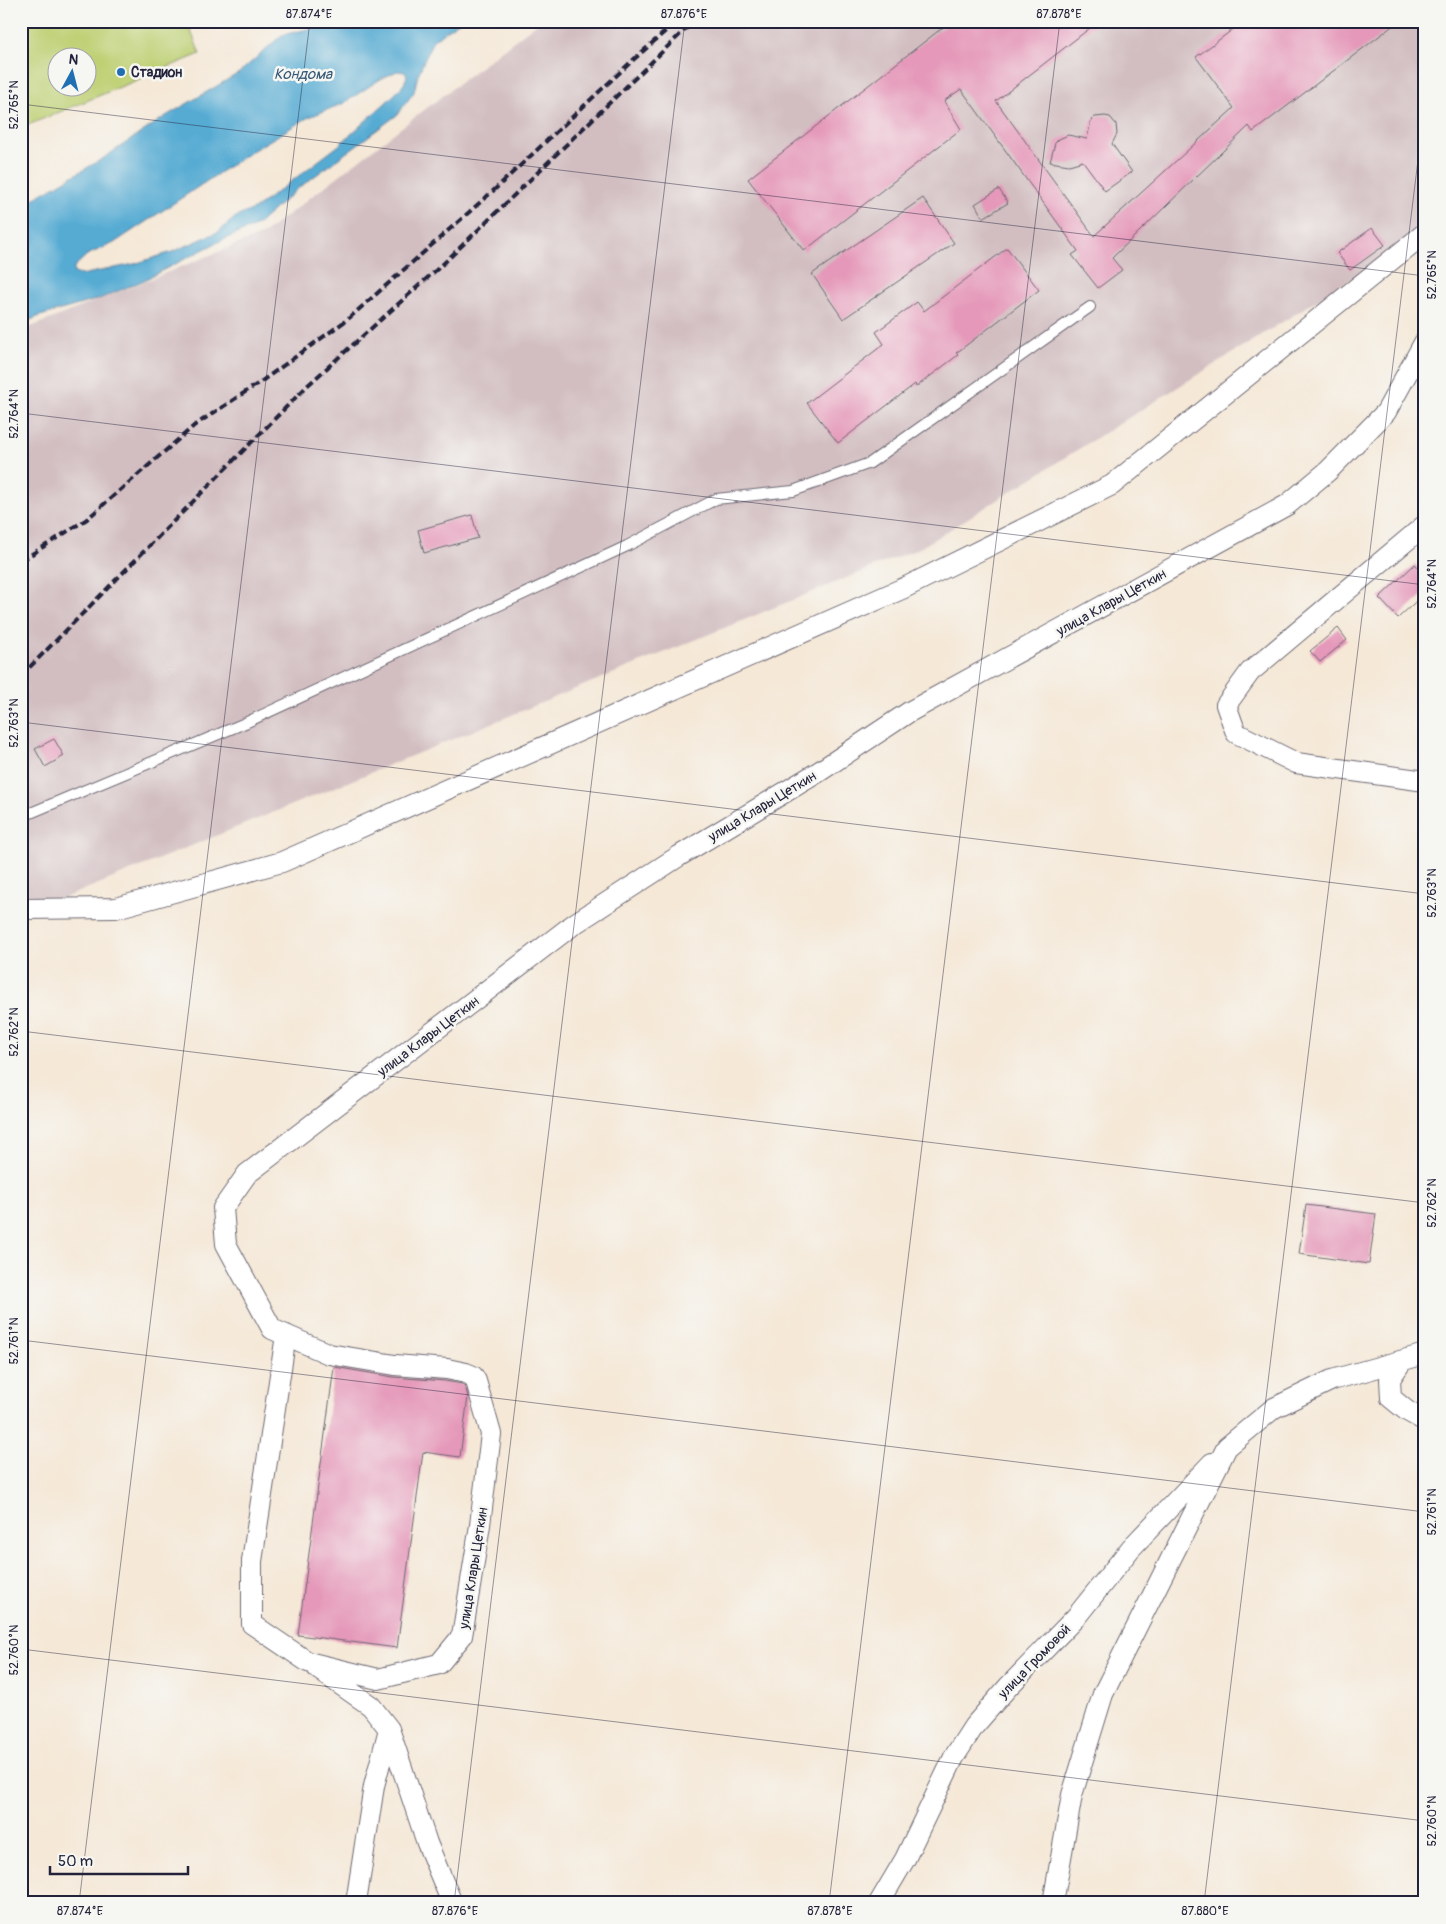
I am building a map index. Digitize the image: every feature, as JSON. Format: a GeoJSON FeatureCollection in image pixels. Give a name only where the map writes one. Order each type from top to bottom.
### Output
{"type":"FeatureCollection","features":[{"type":"Feature","properties":{"kind":"street"},"geometry":{"type":"LineString","coordinates":[[21,909],[116,908],[282,862],[904,588],[1112,485],[1425,233]]}},
{"type":"Feature","properties":{"kind":"street","name":"улица Клары Цеткин"},"geometry":{"type":"LineString","coordinates":[[286,1335],[252,1561],[252,1624],[308,1662],[378,1679],[439,1664],[462,1636],[480,1525],[491,1434],[476,1381],[473,1376],[447,1369],[395,1365],[329,1354],[286,1335],[272,1329],[226,1244],[223,1208],[246,1174],[574,924],[820,771],[909,712],[1287,505],[1328,471],[1386,412],[1425,341]]}},
{"type":"Feature","properties":{"kind":"street"},"geometry":{"type":"LineString","coordinates":[[1425,525],[1250,672],[1226,705],[1236,733],[1296,764],[1425,781]]}},
{"type":"Feature","properties":{"kind":"street","name":"улица Громовой"},"geometry":{"type":"LineString","coordinates":[[879,1903],[905,1859],[954,1757],[974,1726],[1008,1687],[1076,1617],[1131,1548],[1227,1447],[1274,1408],[1332,1380],[1425,1354]]}},
{"type":"Feature","properties":{"kind":"street"},"geometry":{"type":"LineString","coordinates":[[1402,1361],[1390,1379],[1392,1398],[1407,1411],[1425,1421]]}},
{"type":"Feature","properties":{"kind":"street"},"geometry":{"type":"LineString","coordinates":[[1054,1903],[1072,1795],[1102,1694],[1227,1447]]}},
{"type":"Feature","properties":{"kind":"street"},"geometry":{"type":"LineString","coordinates":[[308,1662],[371,1706],[389,1730],[427,1843],[452,1903]]}},
{"type":"Feature","properties":{"kind":"street"},"geometry":{"type":"LineString","coordinates":[[356,1903],[374,1786],[389,1730]]}},
{"type":"Feature","properties":{"kind":"lane"},"geometry":{"type":"LineString","coordinates":[[21,817],[245,723],[626,546],[716,499],[793,491],[870,463],[1090,307]]}},
{"type":"Feature","properties":{"kind":"shaded area"},"geometry":{"type":"Polygon","coordinates":[[[540,21],[1425,21],[1425,233],[920,548],[64,898],[21,899],[21,331],[263,234],[540,21]]]}},
{"type":"Feature","properties":{"kind":"green space","name":"Стадион"},"geometry":{"type":"Polygon","coordinates":[[[21,21],[187,21],[200,54],[98,96],[98,48],[48,48],[48,98],[94,98],[21,128],[21,21]]]}},
{"type":"Feature","properties":{"kind":"water","name":"Кондома"},"geometry":{"type":"Polygon","coordinates":[[[326,21],[460,21],[433,40],[418,75],[414,92],[397,115],[296,190],[257,225],[218,242],[142,281],[99,299],[40,316],[21,324],[21,206],[102,159],[166,116],[239,73],[282,35],[321,26],[326,21]],[[397,71],[379,80],[344,103],[307,118],[252,151],[114,243],[87,255],[74,267],[74,273],[81,275],[134,264],[172,252],[218,232],[236,217],[256,208],[338,146],[404,84],[407,76],[405,72],[397,71]]]}},
{"type":"Feature","properties":{"kind":"building"},"geometry":{"type":"Polygon","coordinates":[[[951,21],[1099,21],[996,101],[1094,236],[1234,108],[1196,57],[1244,21],[1399,21],[1253,132],[1249,126],[1112,258],[1122,270],[1098,288],[1072,255],[1078,251],[961,89],[944,101],[961,129],[804,251],[748,179],[951,21]]]}},
{"type":"Feature","properties":{"kind":"building"},"geometry":{"type":"Polygon","coordinates":[[[1095,117],[1110,117],[1116,124],[1117,134],[1112,144],[1132,172],[1105,191],[1083,161],[1069,165],[1050,162],[1055,143],[1059,139],[1068,135],[1087,139],[1091,121],[1095,117]]]}},
{"type":"Feature","properties":{"kind":"building"},"geometry":{"type":"Polygon","coordinates":[[[999,189],[1008,203],[983,218],[975,204],[999,189]]]}},
{"type":"Feature","properties":{"kind":"building"},"geometry":{"type":"Polygon","coordinates":[[[923,198],[954,243],[843,319],[812,274],[923,198]]]}},
{"type":"Feature","properties":{"kind":"building"},"geometry":{"type":"Polygon","coordinates":[[[1372,228],[1385,245],[1350,270],[1337,253],[1372,228]]]}},
{"type":"Feature","properties":{"kind":"building"},"geometry":{"type":"Polygon","coordinates":[[[1007,248],[1039,290],[956,353],[958,355],[916,387],[915,384],[838,443],[807,403],[884,344],[876,332],[917,302],[924,311],[1007,248]]]}},
{"type":"Feature","properties":{"kind":"building"},"geometry":{"type":"Polygon","coordinates":[[[472,515],[478,538],[424,553],[418,530],[472,515]]]}},
{"type":"Feature","properties":{"kind":"building"},"geometry":{"type":"Polygon","coordinates":[[[1415,564],[1425,574],[1425,593],[1398,618],[1379,598],[1415,564]]]}},
{"type":"Feature","properties":{"kind":"building"},"geometry":{"type":"Polygon","coordinates":[[[1338,628],[1347,640],[1320,662],[1310,651],[1338,628]]]}},
{"type":"Feature","properties":{"kind":"building"},"geometry":{"type":"Polygon","coordinates":[[[54,739],[64,756],[45,767],[35,749],[54,739]]]}},
{"type":"Feature","properties":{"kind":"building"},"geometry":{"type":"Polygon","coordinates":[[[1306,1205],[1376,1214],[1369,1264],[1299,1254],[1306,1205]]]}},
{"type":"Feature","properties":{"kind":"building"},"geometry":{"type":"Polygon","coordinates":[[[334,1367],[393,1377],[462,1384],[465,1386],[468,1397],[460,1457],[423,1452],[397,1648],[298,1635],[334,1367]]]}},
{"type":"Feature","properties":{"kind":"railway"},"geometry":{"type":"LineString","coordinates":[[21,561],[87,519],[195,425],[259,383],[348,319],[493,191],[677,21]]}},
{"type":"Feature","properties":{"kind":"railway"},"geometry":{"type":"LineString","coordinates":[[21,676],[308,385],[444,263],[694,21]]}},
{"type":"Feature","properties":{"kind":"place","name":"Стадион"},"geometry":{"type":"Point","coordinates":[121,72]}}]}
